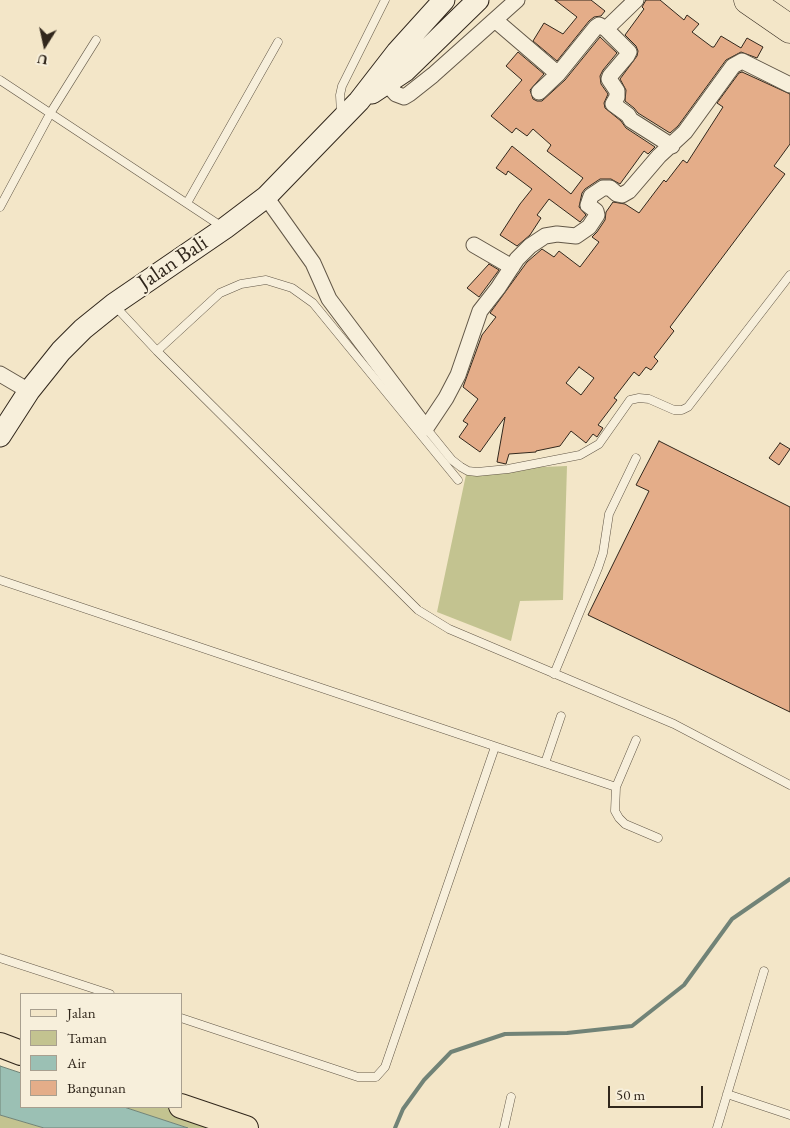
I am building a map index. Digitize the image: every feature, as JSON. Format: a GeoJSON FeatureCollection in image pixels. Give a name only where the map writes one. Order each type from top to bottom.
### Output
{"type":"FeatureCollection","features":[{"type":"Feature","properties":{"kind":"highway"},"geometry":{"type":"LineString","coordinates":[[748,0],[786,18]]}},
{"type":"Feature","properties":{"kind":"main road"},"geometry":{"type":"LineString","coordinates":[[0,1046],[20,1053]]}},
{"type":"Feature","properties":{"kind":"main road"},"geometry":{"type":"LineString","coordinates":[[182,1106],[246,1128]]}},
{"type":"Feature","properties":{"kind":"street","name":"Jalan Bali"},"geometry":{"type":"LineString","coordinates":[[0,436],[29,391],[61,351],[83,328],[266,197],[359,101],[397,52],[444,0]]}},
{"type":"Feature","properties":{"kind":"street","name":"Jalan Bali"},"geometry":{"type":"LineString","coordinates":[[359,101],[405,71],[478,0]]}},
{"type":"Feature","properties":{"kind":"street"},"geometry":{"type":"LineString","coordinates":[[387,84],[396,94],[404,97],[409,94],[517,0]]}},
{"type":"Feature","properties":{"kind":"street"},"geometry":{"type":"LineString","coordinates":[[606,29],[636,0]]}},
{"type":"Feature","properties":{"kind":"street"},"geometry":{"type":"LineString","coordinates":[[495,20],[558,74]]}},
{"type":"Feature","properties":{"kind":"street"},"geometry":{"type":"LineString","coordinates":[[539,92],[558,74],[599,25],[606,29],[629,52],[610,76],[617,91],[617,97],[613,104],[628,115],[631,120],[672,146]]}},
{"type":"Feature","properties":{"kind":"street"},"geometry":{"type":"LineString","coordinates":[[266,197],[313,264],[329,299],[426,428],[446,398],[458,375],[480,311],[530,246],[545,236],[581,234],[592,224],[597,215],[596,211],[588,205],[591,196],[600,189],[607,187],[617,194],[626,194],[659,156],[686,132],[733,66],[742,61],[790,85]]}},
{"type":"Feature","properties":{"kind":"street"},"geometry":{"type":"LineString","coordinates":[[474,245],[512,267]]}},
{"type":"Feature","properties":{"kind":"street"},"geometry":{"type":"LineString","coordinates":[[0,374],[29,391]]}},
{"type":"Feature","properties":{"kind":"lane"},"geometry":{"type":"LineString","coordinates":[[342,119],[340,95],[342,86],[385,0]]}},
{"type":"Feature","properties":{"kind":"lane"},"geometry":{"type":"LineString","coordinates":[[0,207],[51,112],[96,40]]}},
{"type":"Feature","properties":{"kind":"lane"},"geometry":{"type":"LineString","coordinates":[[187,204],[278,42]]}},
{"type":"Feature","properties":{"kind":"lane"},"geometry":{"type":"LineString","coordinates":[[0,80],[225,228]]}},
{"type":"Feature","properties":{"kind":"lane"},"geometry":{"type":"LineString","coordinates":[[426,428],[452,460],[468,471],[508,469],[580,456],[599,444],[630,400],[639,398],[649,399],[674,410],[682,410],[688,407],[790,276]]}},
{"type":"Feature","properties":{"kind":"lane"},"geometry":{"type":"LineString","coordinates":[[157,351],[220,293],[241,284],[266,280],[292,288],[313,303],[458,480]]}},
{"type":"Feature","properties":{"kind":"lane"},"geometry":{"type":"LineString","coordinates":[[114,304],[157,351],[418,610],[449,629],[674,724],[790,785]]}},
{"type":"Feature","properties":{"kind":"lane"},"geometry":{"type":"LineString","coordinates":[[554,674],[598,568],[603,553],[609,514],[636,458]]}},
{"type":"Feature","properties":{"kind":"lane"},"geometry":{"type":"LineString","coordinates":[[0,580],[616,787]]}},
{"type":"Feature","properties":{"kind":"lane"},"geometry":{"type":"LineString","coordinates":[[545,763],[561,716]]}},
{"type":"Feature","properties":{"kind":"lane"},"geometry":{"type":"LineString","coordinates":[[636,740],[616,787],[615,811],[618,818],[626,824],[658,838]]}},
{"type":"Feature","properties":{"kind":"lane"},"geometry":{"type":"LineString","coordinates":[[182,1018],[358,1077],[376,1077],[384,1067],[495,747]]}},
{"type":"Feature","properties":{"kind":"lane"},"geometry":{"type":"LineString","coordinates":[[0,958],[107,993]]}},
{"type":"Feature","properties":{"kind":"lane"},"geometry":{"type":"LineString","coordinates":[[717,1128],[764,971]]}},
{"type":"Feature","properties":{"kind":"lane"},"geometry":{"type":"LineString","coordinates":[[727,1094],[790,1115]]}},
{"type":"Feature","properties":{"kind":"lane"},"geometry":{"type":"LineString","coordinates":[[504,1128],[511,1097]]}},
{"type":"Feature","properties":{"kind":"green space"},"geometry":{"type":"Polygon","coordinates":[[[567,466],[563,600],[520,601],[511,641],[437,612],[467,470],[567,466]]]}},
{"type":"Feature","properties":{"kind":"green space"},"geometry":{"type":"Polygon","coordinates":[[[182,1107],[246,1128],[188,1128],[127,1108],[182,1107]]]}},
{"type":"Feature","properties":{"kind":"green space"},"geometry":{"type":"Polygon","coordinates":[[[0,1115],[44,1128],[0,1128],[0,1115]]]}},
{"type":"Feature","properties":{"kind":"water"},"geometry":{"type":"Polygon","coordinates":[[[0,1066],[20,1073],[20,1108],[127,1108],[188,1128],[44,1128],[0,1115],[0,1066]]]}},
{"type":"Feature","properties":{"kind":"building"},"geometry":{"type":"Polygon","coordinates":[[[555,0],[591,0],[605,11],[601,16],[594,17],[589,21],[557,61],[533,41],[544,23],[563,34],[577,17],[555,0]]]}},
{"type":"Feature","properties":{"kind":"building"},"geometry":{"type":"Polygon","coordinates":[[[646,0],[660,0],[684,20],[687,15],[699,24],[692,32],[712,47],[714,47],[721,36],[741,48],[747,38],[763,47],[757,58],[741,52],[726,60],[678,126],[670,133],[638,113],[625,101],[626,90],[620,79],[637,56],[638,51],[636,46],[625,35],[644,9],[642,7],[646,0]]]}},
{"type":"Feature","properties":{"kind":"building"},"geometry":{"type":"Polygon","coordinates":[[[600,37],[617,53],[600,76],[601,84],[608,94],[604,103],[605,108],[621,121],[626,128],[655,147],[648,154],[644,151],[620,184],[611,179],[600,179],[585,189],[582,193],[579,207],[586,215],[580,222],[549,199],[537,215],[541,218],[530,235],[517,246],[500,235],[532,189],[508,171],[506,175],[496,168],[512,146],[571,194],[583,178],[547,151],[551,145],[533,129],[527,136],[516,128],[512,133],[491,116],[522,80],[506,66],[518,52],[544,74],[530,90],[533,99],[542,101],[565,80],[600,37]]]}},
{"type":"Feature","properties":{"kind":"building"},"geometry":{"type":"Polygon","coordinates":[[[742,72],[790,94],[790,144],[774,166],[785,174],[670,327],[674,331],[654,357],[658,361],[651,370],[646,367],[639,376],[634,372],[614,398],[617,400],[598,425],[603,428],[597,437],[593,434],[586,443],[571,431],[560,446],[536,452],[509,454],[506,464],[497,462],[505,417],[480,452],[459,437],[468,424],[463,421],[478,399],[463,387],[482,335],[496,317],[490,313],[527,262],[542,249],[554,257],[559,251],[580,267],[599,242],[592,237],[605,220],[606,212],[613,202],[625,204],[639,213],[664,180],[666,182],[683,160],[687,163],[723,107],[717,103],[739,73],[742,72]],[[579,367],[566,383],[581,395],[594,378],[579,367]]]}},
{"type":"Feature","properties":{"kind":"building"},"geometry":{"type":"Polygon","coordinates":[[[489,264],[499,270],[479,297],[467,288],[489,264]]]}},
{"type":"Feature","properties":{"kind":"building"},"geometry":{"type":"Polygon","coordinates":[[[659,441],[790,507],[790,712],[588,615],[649,491],[636,485],[659,441]]]}},
{"type":"Feature","properties":{"kind":"building"},"geometry":{"type":"Polygon","coordinates":[[[780,443],[790,449],[779,465],[769,458],[780,443]]]}},
{"type":"Feature","properties":{"kind":"waterway"},"geometry":{"type":"LineString","coordinates":[[395,1128],[403,1109],[424,1080],[451,1052],[505,1034],[567,1033],[632,1026],[684,985],[732,919],[790,879]]}}]}
